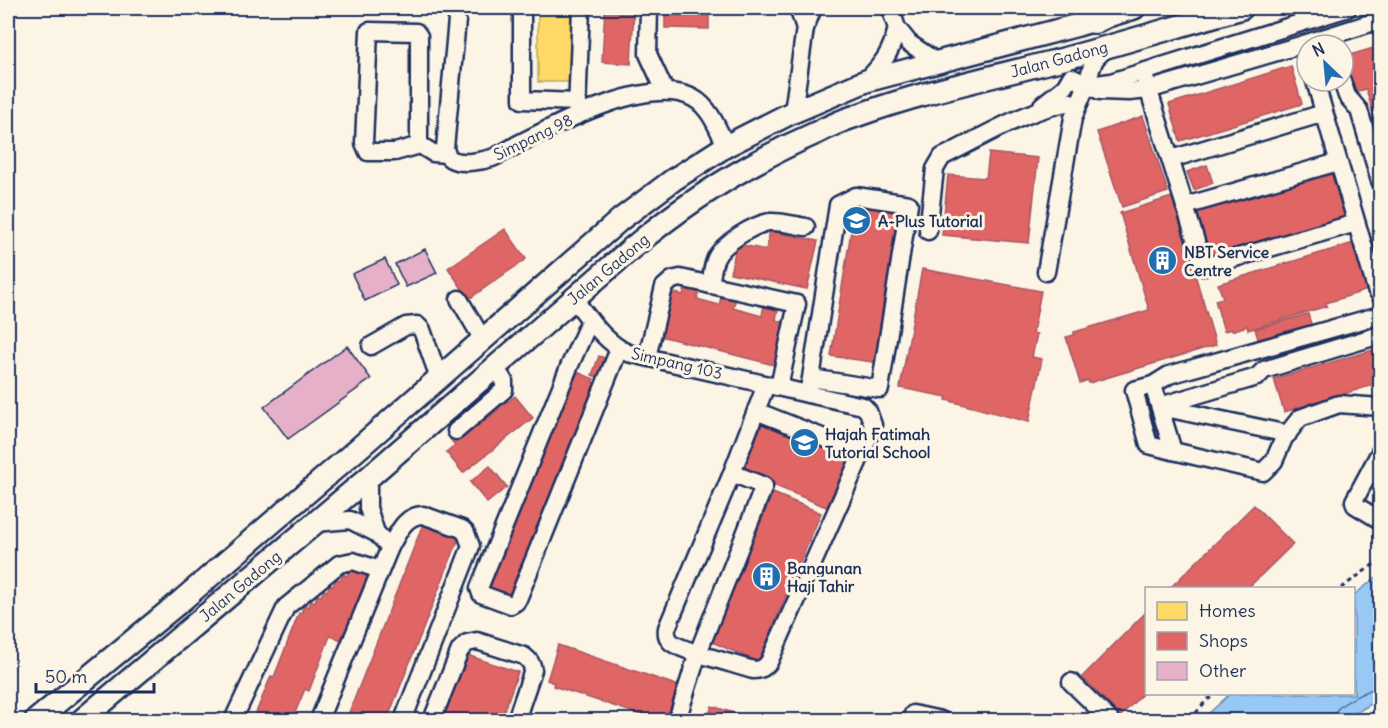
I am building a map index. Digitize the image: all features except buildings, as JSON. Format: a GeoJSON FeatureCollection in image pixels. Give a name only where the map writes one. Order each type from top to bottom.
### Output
{"type":"FeatureCollection","features":[{"type":"Feature","properties":{"kind":"highway"},"geometry":{"type":"LineString","coordinates":[[1094,20],[1119,8]]}},
{"type":"Feature","properties":{"kind":"main road","name":"Jalan Gadong"},"geometry":{"type":"LineString","coordinates":[[36,720],[181,601],[621,219],[673,180],[726,146],[793,112],[866,81],[1134,8]]}},
{"type":"Feature","properties":{"kind":"main road","name":"Jalan Gadong"},"geometry":{"type":"LineString","coordinates":[[82,720],[368,478],[573,298],[664,222],[702,194],[750,165],[851,117],[914,97],[1074,73],[1107,47],[1242,8]]}},
{"type":"Feature","properties":{"kind":"main road"},"geometry":{"type":"LineString","coordinates":[[181,601],[221,603]]}},
{"type":"Feature","properties":{"kind":"street"},"geometry":{"type":"LineString","coordinates":[[522,8],[522,100],[577,108],[580,8]]}},
{"type":"Feature","properties":{"kind":"street"},"geometry":{"type":"LineString","coordinates":[[649,8],[648,54],[665,91]]}},
{"type":"Feature","properties":{"kind":"street"},"geometry":{"type":"LineString","coordinates":[[798,8],[805,28]]}},
{"type":"Feature","properties":{"kind":"street"},"geometry":{"type":"LineString","coordinates":[[793,112],[805,28],[813,8]]}},
{"type":"Feature","properties":{"kind":"street"},"geometry":{"type":"LineString","coordinates":[[890,8],[897,26],[909,43],[937,62]]}},
{"type":"Feature","properties":{"kind":"street"},"geometry":{"type":"LineString","coordinates":[[866,81],[883,63],[892,45],[898,16],[904,8]]}},
{"type":"Feature","properties":{"kind":"street"},"geometry":{"type":"LineString","coordinates":[[1074,73],[1112,82],[1348,8]]}},
{"type":"Feature","properties":{"kind":"street"},"geometry":{"type":"LineString","coordinates":[[1320,16],[1325,33]]}},
{"type":"Feature","properties":{"kind":"street"},"geometry":{"type":"LineString","coordinates":[[452,157],[445,148],[457,20]]}},
{"type":"Feature","properties":{"kind":"street"},"geometry":{"type":"LineString","coordinates":[[1348,33],[1380,20]]}},
{"type":"Feature","properties":{"kind":"street"},"geometry":{"type":"LineString","coordinates":[[1297,24],[1300,33]]}},
{"type":"Feature","properties":{"kind":"street"},"geometry":{"type":"LineString","coordinates":[[420,145],[395,152],[368,152],[364,143],[369,31],[416,32],[419,36],[418,140],[420,145],[433,153],[452,157]]}},
{"type":"Feature","properties":{"kind":"street"},"geometry":{"type":"LineString","coordinates":[[1028,114],[1055,96],[1065,87],[1074,73],[1090,69],[1095,59],[1107,47]]}},
{"type":"Feature","properties":{"kind":"street"},"geometry":{"type":"LineString","coordinates":[[1074,73],[1101,91],[1129,92],[1148,90],[1295,52]]}},
{"type":"Feature","properties":{"kind":"street"},"geometry":{"type":"LineString","coordinates":[[1143,72],[1204,267],[1356,224]]}},
{"type":"Feature","properties":{"kind":"street"},"geometry":{"type":"LineString","coordinates":[[1046,272],[1072,110],[1074,73]]}},
{"type":"Feature","properties":{"kind":"street","name":"Simpang 98"},"geometry":{"type":"LineString","coordinates":[[452,157],[475,162],[493,157],[577,108],[665,91],[682,93],[695,99],[710,114],[726,146]]}},
{"type":"Feature","properties":{"kind":"street"},"geometry":{"type":"LineString","coordinates":[[1318,93],[1356,224],[1376,289],[1380,295]]}},
{"type":"Feature","properties":{"kind":"street"},"geometry":{"type":"LineString","coordinates":[[1346,93],[1359,110],[1380,182]]}},
{"type":"Feature","properties":{"kind":"street"},"geometry":{"type":"LineString","coordinates":[[928,231],[935,169],[942,157],[1028,114],[1047,107],[1072,110]]}},
{"type":"Feature","properties":{"kind":"street"},"geometry":{"type":"LineString","coordinates":[[1171,159],[1324,113]]}},
{"type":"Feature","properties":{"kind":"street"},"geometry":{"type":"LineString","coordinates":[[1185,206],[1338,162]]}},
{"type":"Feature","properties":{"kind":"street"},"geometry":{"type":"LineString","coordinates":[[856,196],[909,204],[880,389],[810,386],[838,205],[856,196]]}},
{"type":"Feature","properties":{"kind":"street"},"geometry":{"type":"LineString","coordinates":[[710,285],[715,259],[729,242],[749,230],[770,222],[806,227]]}},
{"type":"Feature","properties":{"kind":"street"},"geometry":{"type":"LineString","coordinates":[[647,357],[664,287],[672,280],[680,278],[797,304],[773,386],[756,411],[667,628],[667,636],[675,645],[753,670],[765,668],[769,662],[873,425],[868,411],[863,406],[810,386]]}},
{"type":"Feature","properties":{"kind":"street","name":"Simpang 103"},"geometry":{"type":"LineString","coordinates":[[573,298],[607,339],[628,353],[773,386],[810,386]]}},
{"type":"Feature","properties":{"kind":"street"},"geometry":{"type":"LineString","coordinates":[[459,299],[483,340]]}},
{"type":"Feature","properties":{"kind":"street"},"geometry":{"type":"LineString","coordinates":[[1380,315],[1169,375],[1153,385],[1134,390],[1149,445],[1263,472],[1275,461],[1284,438],[1300,418],[1339,404],[1380,407]]}},
{"type":"Feature","properties":{"kind":"street"},"geometry":{"type":"LineString","coordinates":[[590,320],[479,588],[482,594],[511,605],[518,599],[619,349]]}},
{"type":"Feature","properties":{"kind":"street"},"geometry":{"type":"LineString","coordinates":[[371,346],[406,326],[417,325],[422,330],[439,378]]}},
{"type":"Feature","properties":{"kind":"street"},"geometry":{"type":"LineString","coordinates":[[1160,406],[1257,377],[1264,370],[1380,335]]}},
{"type":"Feature","properties":{"kind":"street"},"geometry":{"type":"LineString","coordinates":[[456,431],[504,390],[504,381],[495,367]]}},
{"type":"Feature","properties":{"kind":"street"},"geometry":{"type":"LineString","coordinates":[[1153,385],[1173,451]]}},
{"type":"Feature","properties":{"kind":"street"},"geometry":{"type":"LineString","coordinates":[[1160,406],[1288,434]]}},
{"type":"Feature","properties":{"kind":"street"},"geometry":{"type":"LineString","coordinates":[[756,411],[862,453]]}},
{"type":"Feature","properties":{"kind":"street"},"geometry":{"type":"LineString","coordinates":[[1380,452],[1354,501],[1355,505],[1378,519],[1380,518]]}},
{"type":"Feature","properties":{"kind":"street"},"geometry":{"type":"LineString","coordinates":[[677,720],[698,653],[764,486],[732,473]]}},
{"type":"Feature","properties":{"kind":"street"},"geometry":{"type":"LineString","coordinates":[[368,478],[368,508],[376,533]]}},
{"type":"Feature","properties":{"kind":"street"},"geometry":{"type":"LineString","coordinates":[[319,720],[390,547],[405,522],[416,515],[423,515],[462,529],[471,546],[403,720]]}},
{"type":"Feature","properties":{"kind":"street"},"geometry":{"type":"LineString","coordinates":[[315,523],[350,520],[376,533],[390,547]]}},
{"type":"Feature","properties":{"kind":"street"},"geometry":{"type":"LineString","coordinates":[[233,720],[286,607],[339,564],[353,561],[380,570]]}},
{"type":"Feature","properties":{"kind":"street"},"geometry":{"type":"LineString","coordinates":[[432,720],[460,650],[467,643],[477,641],[524,656],[532,665],[533,670],[516,720]]}},
{"type":"Feature","properties":{"kind":"street"},"geometry":{"type":"LineString","coordinates":[[1071,682],[1110,720]]}},
{"type":"Feature","properties":{"kind":"street"},"geometry":{"type":"LineString","coordinates":[[912,717],[941,720]]}},
{"type":"Feature","properties":{"kind":"path"},"geometry":{"type":"LineString","coordinates":[[1342,587],[1380,560]]}},
{"type":"Feature","properties":{"kind":"path"},"geometry":{"type":"LineString","coordinates":[[1190,720],[1213,695]]}},
{"type":"Feature","properties":{"kind":"water"},"geometry":{"type":"Polygon","coordinates":[[[1380,574],[1380,699],[1343,720],[1204,720],[1229,695],[1355,695],[1355,594],[1380,574]]]}},
{"type":"Feature","properties":{"kind":"place","name":"A-Plus Tutorial"},"geometry":{"type":"Point","coordinates":[857,221]}},
{"type":"Feature","properties":{"kind":"place","name":"NBT Service Centre"},"geometry":{"type":"Point","coordinates":[1163,261]}},
{"type":"Feature","properties":{"kind":"place","name":"Hajah Fatimah Tutorial School"},"geometry":{"type":"Point","coordinates":[804,443]}},
{"type":"Feature","properties":{"kind":"place","name":"Bangunan Haji Tahir"},"geometry":{"type":"Point","coordinates":[766,577]}}]}
